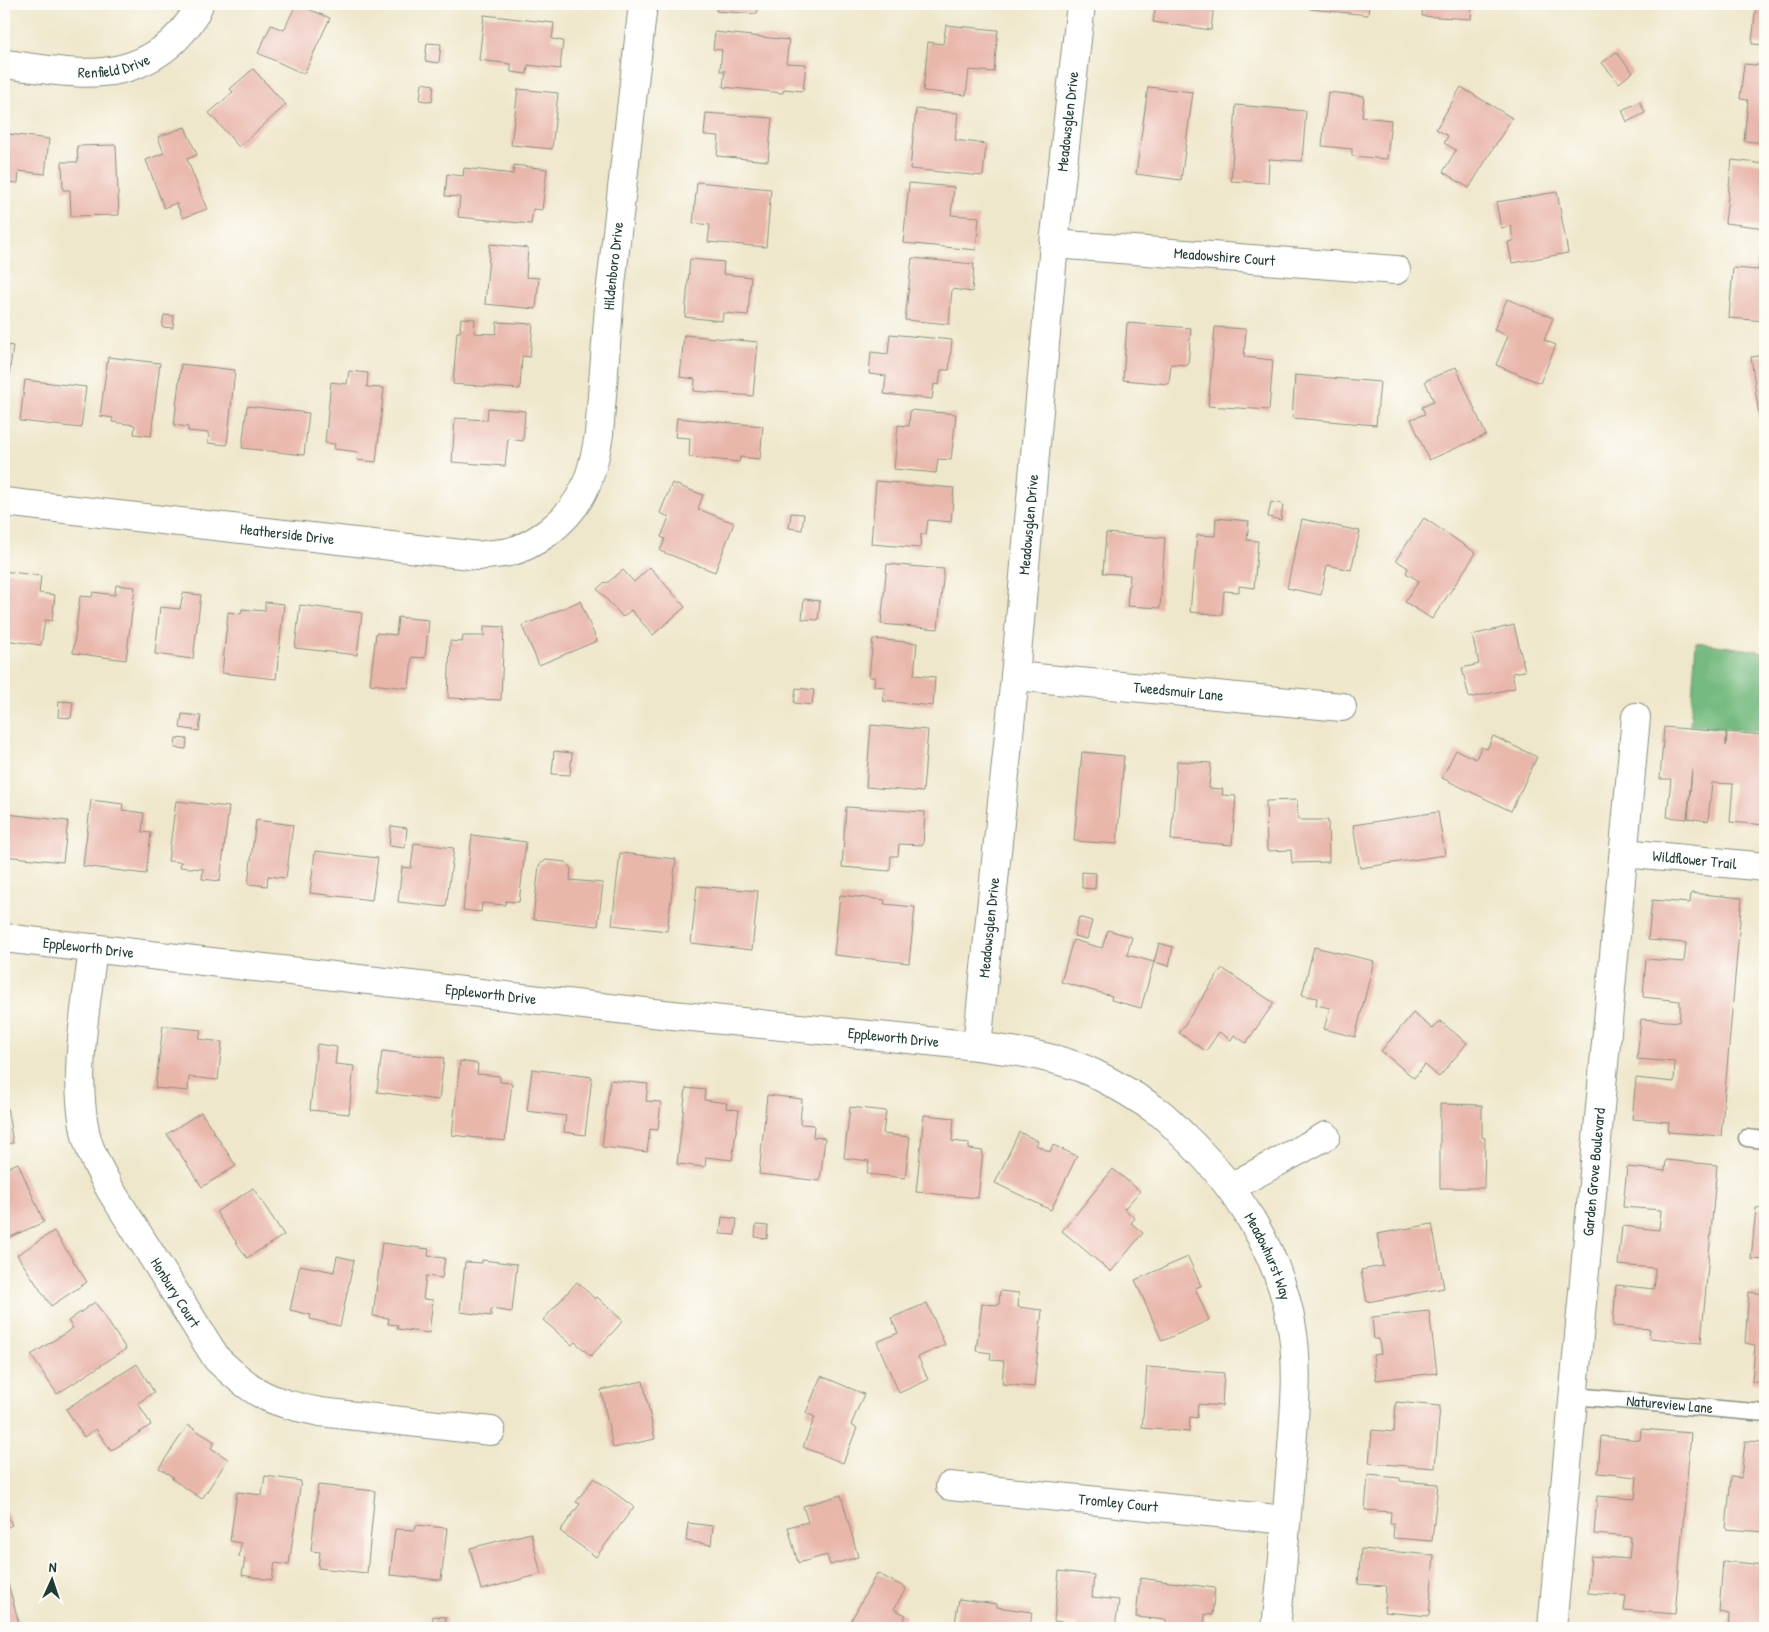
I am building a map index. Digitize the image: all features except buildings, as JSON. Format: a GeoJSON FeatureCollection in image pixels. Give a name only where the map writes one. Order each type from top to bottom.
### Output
{"type":"FeatureCollection","features":[{"type":"Feature","properties":{"kind":"street","name":"Renfield Drive"},"geometry":{"type":"LineString","coordinates":[[4,64],[76,72],[105,72],[131,67],[158,53],[178,36],[197,12],[199,4]]}},
{"type":"Feature","properties":{"kind":"street","name":"Hildenboro Drive"},"geometry":{"type":"LineString","coordinates":[[563,521],[579,501],[588,481],[595,457],[611,285],[643,4]]}},
{"type":"Feature","properties":{"kind":"street","name":"Meadowsglen Drive"},"geometry":{"type":"LineString","coordinates":[[977,1046],[1015,676],[1054,244],[1081,4]]}},
{"type":"Feature","properties":{"kind":"street","name":"Meadowshire Court"},"geometry":{"type":"LineString","coordinates":[[1054,244],[1396,270]]}},
{"type":"Feature","properties":{"kind":"street","name":"Heatherside Drive"},"geometry":{"type":"LineString","coordinates":[[4,502],[478,556],[510,552],[537,540],[563,521]]}},
{"type":"Feature","properties":{"kind":"street","name":"Tweedsmuir Lane"},"geometry":{"type":"LineString","coordinates":[[1015,676],[1342,707]]}},
{"type":"Feature","properties":{"kind":"street","name":"Garden Grove Boulevard"},"geometry":{"type":"LineString","coordinates":[[1552,1628],[1636,717]]}},
{"type":"Feature","properties":{"kind":"street","name":"Wildflower Trail"},"geometry":{"type":"LineString","coordinates":[[1624,853],[1765,866]]}},
{"type":"Feature","properties":{"kind":"street","name":"Eppleworth Drive"},"geometry":{"type":"LineString","coordinates":[[4,938],[653,1013],[977,1046]]}},
{"type":"Feature","properties":{"kind":"street","name":"Honbury Court"},"geometry":{"type":"LineString","coordinates":[[93,948],[80,1069],[85,1132],[96,1163],[111,1191],[217,1359],[239,1379],[263,1395],[292,1406],[320,1412],[491,1431]]}},
{"type":"Feature","properties":{"kind":"street","name":"Meadowhurst Way"},"geometry":{"type":"LineString","coordinates":[[977,1046],[1019,1052],[1060,1062],[1094,1074],[1162,1114],[1195,1146],[1231,1187],[1244,1206],[1268,1251],[1280,1282],[1291,1321],[1296,1371],[1294,1418],[1276,1628]]}},
{"type":"Feature","properties":{"kind":"street"},"geometry":{"type":"LineString","coordinates":[[1231,1187],[1326,1136]]}},
{"type":"Feature","properties":{"kind":"street","name":"Tromley Court"},"geometry":{"type":"LineString","coordinates":[[950,1486],[1286,1520]]}},
{"type":"Feature","properties":{"kind":"lane"},"geometry":{"type":"LineString","coordinates":[[1747,1138],[1765,1140]]}},
{"type":"Feature","properties":{"kind":"lane","name":"Natureview Lane"},"geometry":{"type":"LineString","coordinates":[[1574,1396],[1765,1413]]}},
{"type":"Feature","properties":{"kind":"green space"},"geometry":{"type":"Polygon","coordinates":[[[1696,642],[1765,652],[1765,732],[1690,725],[1696,642]]]}}]}
